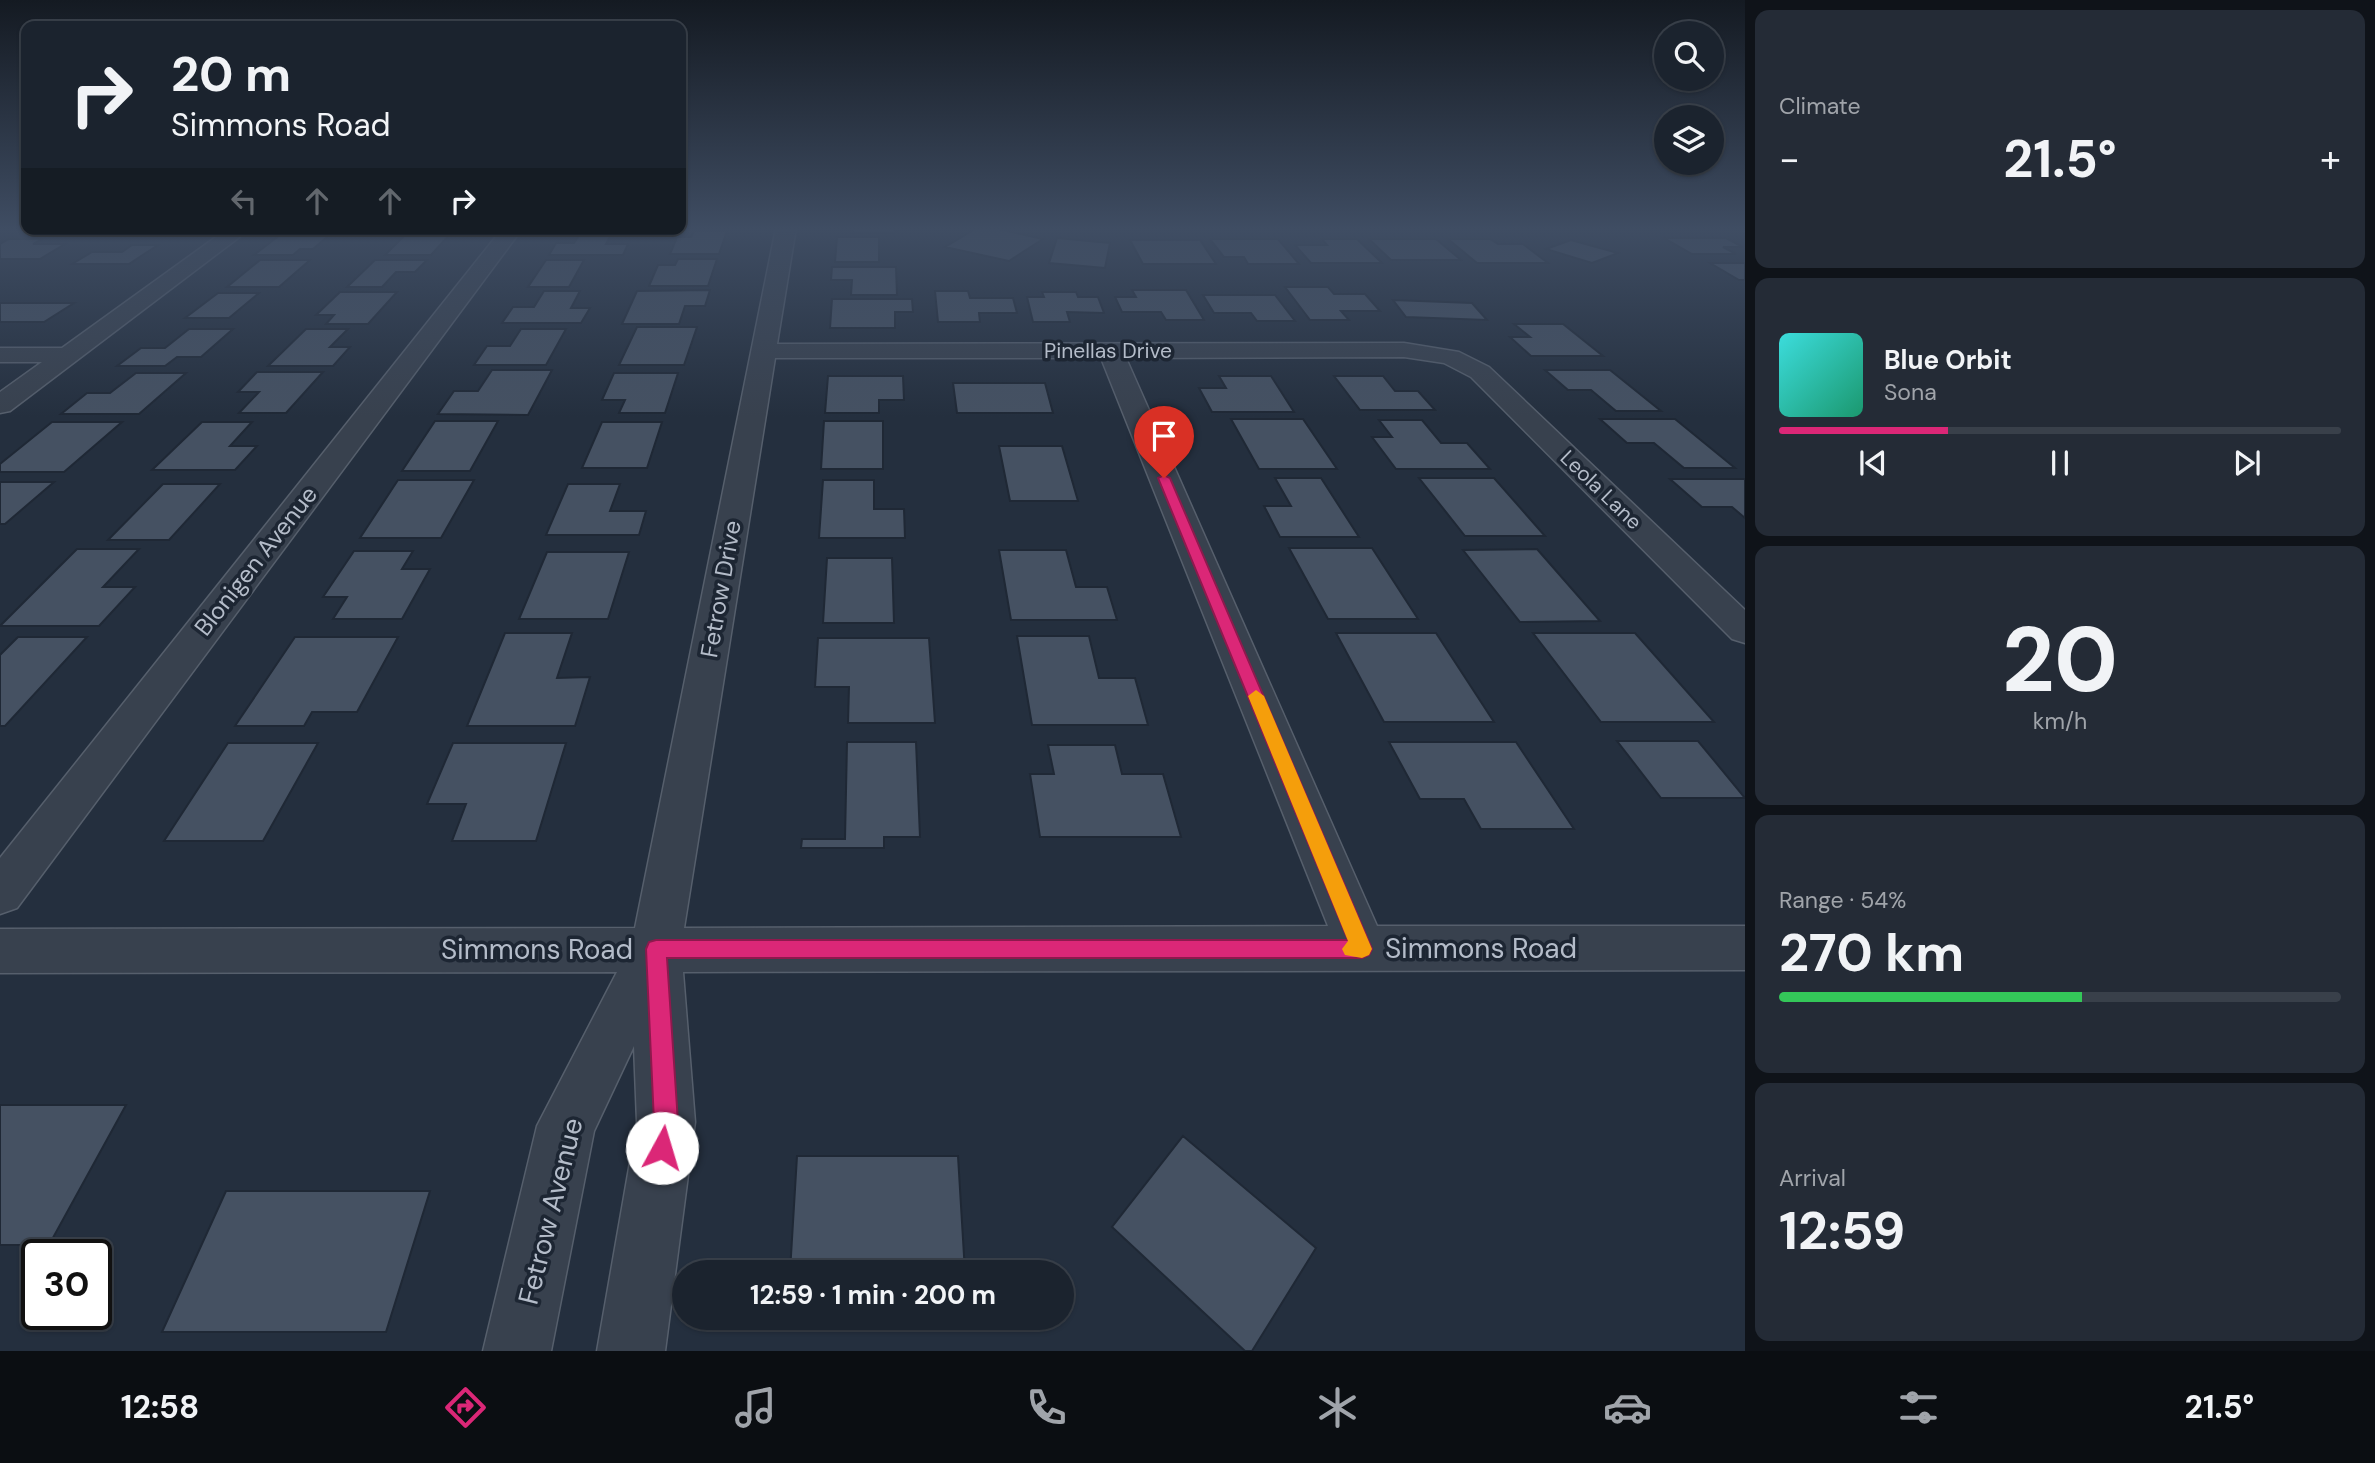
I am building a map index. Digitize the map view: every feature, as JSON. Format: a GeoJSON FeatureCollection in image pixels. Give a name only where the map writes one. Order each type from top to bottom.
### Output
{"type":"FeatureCollection","features":[{"type":"Feature","properties":{"kind":"street"},"geometry":{"type":"LineString","coordinates":[[0,405],[155,291]]}},
{"type":"Feature","properties":{"kind":"street","name":"Blonigen Avenue"},"geometry":{"type":"LineString","coordinates":[[0,894],[464,291]]}},
{"type":"Feature","properties":{"kind":"street","name":"Fetrow Drive"},"geometry":{"type":"LineString","coordinates":[[656,949],[775,291]]}},
{"type":"Feature","properties":{"kind":"street","name":"Pinellas Drive"},"geometry":{"type":"LineString","coordinates":[[764,351],[1404,351],[1450,357]]}},
{"type":"Feature","properties":{"kind":"street"},"geometry":{"type":"LineString","coordinates":[[1111,352],[1362,949]]}},
{"type":"Feature","properties":{"kind":"street"},"geometry":{"type":"LineString","coordinates":[[0,355],[68,355]]}},
{"type":"Feature","properties":{"kind":"street","name":"Leola Lane"},"geometry":{"type":"LineString","coordinates":[[1450,357],[1480,372],[1745,631]]}},
{"type":"Feature","properties":{"kind":"street","name":"Simmons Road"},"geometry":{"type":"LineString","coordinates":[[0,951],[1745,947]]}},
{"type":"Feature","properties":{"kind":"street"},"geometry":{"type":"LineString","coordinates":[[631,1351],[666,1122],[656,949]]}},
{"type":"Feature","properties":{"kind":"street","name":"Fetrow Avenue"},"geometry":{"type":"LineString","coordinates":[[517,1351],[565,1126],[656,949]]}},
{"type":"Feature","properties":{"kind":"building"},"geometry":{"type":"Polygon","coordinates":[[[544,291],[580,291],[571,308],[590,308],[581,323],[502,323],[513,307],[534,307],[544,291]]]}},
{"type":"Feature","properties":{"kind":"building"},"geometry":{"type":"Polygon","coordinates":[[[637,291],[710,291],[705,306],[685,306],[679,324],[622,324],[637,291]]]}},
{"type":"Feature","properties":{"kind":"building"},"geometry":{"type":"Polygon","coordinates":[[[851,291],[897,291],[897,295],[851,295],[851,291]]]}},
{"type":"Feature","properties":{"kind":"building"},"geometry":{"type":"Polygon","coordinates":[[[935,291],[968,291],[970,298],[1013,298],[1017,313],[979,313],[980,322],[938,322],[935,291]]]}},
{"type":"Feature","properties":{"kind":"building"},"geometry":{"type":"Polygon","coordinates":[[[1133,291],[1187,291],[1204,320],[1166,320],[1161,312],[1122,312],[1115,297],[1136,297],[1133,291]]]}},
{"type":"Feature","properties":{"kind":"building"},"geometry":{"type":"Polygon","coordinates":[[[1288,291],[1365,294],[1380,311],[1341,311],[1349,320],[1310,320],[1288,291]]]}},
{"type":"Feature","properties":{"kind":"building"},"geometry":{"type":"Polygon","coordinates":[[[340,292],[397,292],[368,324],[326,324],[334,315],[316,315],[340,292]]]}},
{"type":"Feature","properties":{"kind":"building"},"geometry":{"type":"Polygon","coordinates":[[[1042,292],[1076,292],[1078,297],[1098,297],[1104,313],[1067,312],[1070,322],[1033,322],[1027,297],[1044,297],[1042,292]]]}},
{"type":"Feature","properties":{"kind":"building"},"geometry":{"type":"Polygon","coordinates":[[[218,293],[259,293],[229,318],[185,318],[218,293]]]}},
{"type":"Feature","properties":{"kind":"building"},"geometry":{"type":"Polygon","coordinates":[[[1203,295],[1275,295],[1295,321],[1257,321],[1251,313],[1214,313],[1203,295]]]}},
{"type":"Feature","properties":{"kind":"building"},"geometry":{"type":"Polygon","coordinates":[[[832,299],[912,299],[913,312],[895,312],[895,328],[830,328],[832,299]]]}},
{"type":"Feature","properties":{"kind":"building"},"geometry":{"type":"Polygon","coordinates":[[[1393,300],[1472,303],[1487,320],[1406,317],[1393,300]]]}},
{"type":"Feature","properties":{"kind":"building"},"geometry":{"type":"Polygon","coordinates":[[[0,303],[74,303],[44,322],[0,322],[0,303]]]}},
{"type":"Feature","properties":{"kind":"building"},"geometry":{"type":"Polygon","coordinates":[[[1514,324],[1563,324],[1603,356],[1531,356],[1510,337],[1530,337],[1514,324]]]}},
{"type":"Feature","properties":{"kind":"building"},"geometry":{"type":"Polygon","coordinates":[[[637,327],[697,327],[684,365],[619,365],[637,327]]]}},
{"type":"Feature","properties":{"kind":"building"},"geometry":{"type":"Polygon","coordinates":[[[189,329],[233,329],[201,357],[177,357],[165,366],[117,366],[141,348],[165,348],[189,329]]]}},
{"type":"Feature","properties":{"kind":"building"},"geometry":{"type":"Polygon","coordinates":[[[306,329],[348,329],[330,347],[350,347],[333,366],[268,366],[306,329]]]}},
{"type":"Feature","properties":{"kind":"building"},"geometry":{"type":"Polygon","coordinates":[[[521,329],[566,329],[546,365],[474,365],[487,346],[510,346],[521,329]]]}},
{"type":"Feature","properties":{"kind":"building"},"geometry":{"type":"Polygon","coordinates":[[[492,370],[552,370],[528,415],[438,414],[454,391],[478,391],[492,370]]]}},
{"type":"Feature","properties":{"kind":"building"},"geometry":{"type":"Polygon","coordinates":[[[1545,370],[1610,370],[1661,411],[1616,411],[1591,390],[1568,390],[1545,370]]]}},
{"type":"Feature","properties":{"kind":"building"},"geometry":{"type":"Polygon","coordinates":[[[257,372],[323,372],[286,413],[239,413],[259,392],[238,392],[257,372]]]}},
{"type":"Feature","properties":{"kind":"building"},"geometry":{"type":"Polygon","coordinates":[[[136,373],[186,373],[139,414],[61,414],[87,393],[110,393],[136,373]]]}},
{"type":"Feature","properties":{"kind":"building"},"geometry":{"type":"Polygon","coordinates":[[[614,373],[678,373],[665,413],[619,413],[625,400],[602,400],[614,373]]]}},
{"type":"Feature","properties":{"kind":"building"},"geometry":{"type":"Polygon","coordinates":[[[828,376],[903,376],[904,400],[879,400],[879,413],[825,413],[828,376]]]}},
{"type":"Feature","properties":{"kind":"building"},"geometry":{"type":"Polygon","coordinates":[[[1219,376],[1271,376],[1294,412],[1212,412],[1199,388],[1226,388],[1219,376]]]}},
{"type":"Feature","properties":{"kind":"building"},"geometry":{"type":"Polygon","coordinates":[[[1334,376],[1383,376],[1395,391],[1418,391],[1435,410],[1360,410],[1334,376]]]}},
{"type":"Feature","properties":{"kind":"building"},"geometry":{"type":"Polygon","coordinates":[[[953,383],[1045,383],[1053,413],[957,413],[953,383]]]}},
{"type":"Feature","properties":{"kind":"building"},"geometry":{"type":"Polygon","coordinates":[[[1231,419],[1303,419],[1337,469],[1259,469],[1231,419]]]}},
{"type":"Feature","properties":{"kind":"building"},"geometry":{"type":"Polygon","coordinates":[[[1600,419],[1675,419],[1735,468],[1684,468],[1654,443],[1627,443],[1600,419]]]}},
{"type":"Feature","properties":{"kind":"building"},"geometry":{"type":"Polygon","coordinates":[[[1379,420],[1422,420],[1441,443],[1467,443],[1490,469],[1396,469],[1372,437],[1392,437],[1379,420]]]}},
{"type":"Feature","properties":{"kind":"building"},"geometry":{"type":"Polygon","coordinates":[[[435,421],[498,421],[470,471],[402,471],[435,421]]]}},
{"type":"Feature","properties":{"kind":"building"},"geometry":{"type":"Polygon","coordinates":[[[824,421],[883,421],[883,469],[821,469],[824,421]]]}},
{"type":"Feature","properties":{"kind":"building"},"geometry":{"type":"Polygon","coordinates":[[[52,422],[122,422],[64,472],[0,472],[0,464],[52,422]]]}},
{"type":"Feature","properties":{"kind":"building"},"geometry":{"type":"Polygon","coordinates":[[[202,422],[252,422],[230,446],[257,446],[235,470],[152,470],[202,422]]]}},
{"type":"Feature","properties":{"kind":"building"},"geometry":{"type":"Polygon","coordinates":[[[602,422],[662,422],[647,468],[582,468],[602,422]]]}},
{"type":"Feature","properties":{"kind":"building"},"geometry":{"type":"Polygon","coordinates":[[[999,446],[1062,446],[1078,501],[1010,501],[999,446]]]}},
{"type":"Feature","properties":{"kind":"building"},"geometry":{"type":"Polygon","coordinates":[[[1275,478],[1321,478],[1359,537],[1280,537],[1264,506],[1291,506],[1275,478]]]}},
{"type":"Feature","properties":{"kind":"building"},"geometry":{"type":"Polygon","coordinates":[[[1419,478],[1494,478],[1545,536],[1465,536],[1419,478]]]}},
{"type":"Feature","properties":{"kind":"building"},"geometry":{"type":"Polygon","coordinates":[[[1670,479],[1745,479],[1745,518],[1732,507],[1702,507],[1670,479]]]}},
{"type":"Feature","properties":{"kind":"building"},"geometry":{"type":"Polygon","coordinates":[[[398,480],[474,480],[441,538],[360,538],[398,480]]]}},
{"type":"Feature","properties":{"kind":"building"},"geometry":{"type":"Polygon","coordinates":[[[823,480],[874,480],[874,509],[904,509],[905,538],[819,538],[823,480]]]}},
{"type":"Feature","properties":{"kind":"building"},"geometry":{"type":"Polygon","coordinates":[[[0,482],[54,482],[5,524],[0,524],[0,482]]]}},
{"type":"Feature","properties":{"kind":"building"},"geometry":{"type":"Polygon","coordinates":[[[163,484],[220,484],[169,540],[108,540],[163,484]]]}},
{"type":"Feature","properties":{"kind":"building"},"geometry":{"type":"Polygon","coordinates":[[[568,484],[620,484],[610,511],[646,511],[639,535],[546,535],[568,484]]]}},
{"type":"Feature","properties":{"kind":"building"},"geometry":{"type":"Polygon","coordinates":[[[1289,548],[1372,548],[1418,619],[1328,619],[1289,548]]]}},
{"type":"Feature","properties":{"kind":"building"},"geometry":{"type":"Polygon","coordinates":[[[77,549],[139,549],[103,587],[135,587],[99,626],[0,626],[77,549]]]}},
{"type":"Feature","properties":{"kind":"building"},"geometry":{"type":"Polygon","coordinates":[[[1537,549],[1600,621],[1520,622],[1463,550],[1537,549]]]}},
{"type":"Feature","properties":{"kind":"building"},"geometry":{"type":"Polygon","coordinates":[[[999,550],[1066,550],[1076,587],[1107,587],[1117,620],[1011,620],[999,550]]]}},
{"type":"Feature","properties":{"kind":"building"},"geometry":{"type":"Polygon","coordinates":[[[354,551],[413,551],[402,569],[430,569],[402,619],[333,619],[347,597],[323,597],[354,551]]]}},
{"type":"Feature","properties":{"kind":"building"},"geometry":{"type":"Polygon","coordinates":[[[547,552],[629,552],[608,619],[519,619],[547,552]]]}},
{"type":"Feature","properties":{"kind":"building"},"geometry":{"type":"Polygon","coordinates":[[[827,558],[892,558],[894,623],[823,623],[827,558]]]}},
{"type":"Feature","properties":{"kind":"building"},"geometry":{"type":"Polygon","coordinates":[[[505,633],[572,633],[557,678],[590,677],[575,726],[467,726],[505,633]]]}},
{"type":"Feature","properties":{"kind":"building"},"geometry":{"type":"Polygon","coordinates":[[[1336,633],[1436,633],[1494,722],[1384,722],[1336,633]]]}},
{"type":"Feature","properties":{"kind":"building"},"geometry":{"type":"Polygon","coordinates":[[[1533,633],[1635,633],[1714,722],[1601,722],[1533,633]]]}},
{"type":"Feature","properties":{"kind":"building"},"geometry":{"type":"Polygon","coordinates":[[[1017,636],[1089,636],[1099,678],[1135,678],[1148,725],[1032,725],[1017,636]]]}},
{"type":"Feature","properties":{"kind":"building"},"geometry":{"type":"Polygon","coordinates":[[[18,637],[87,637],[5,726],[0,726],[0,655],[18,637]]]}},
{"type":"Feature","properties":{"kind":"building"},"geometry":{"type":"Polygon","coordinates":[[[295,637],[398,637],[357,712],[312,712],[304,726],[235,726],[295,637]]]}},
{"type":"Feature","properties":{"kind":"building"},"geometry":{"type":"Polygon","coordinates":[[[818,638],[929,638],[935,723],[848,723],[849,687],[815,687],[818,638]]]}},
{"type":"Feature","properties":{"kind":"building"},"geometry":{"type":"Polygon","coordinates":[[[1617,741],[1698,741],[1745,798],[1661,798],[1617,741]]]}},
{"type":"Feature","properties":{"kind":"building"},"geometry":{"type":"Polygon","coordinates":[[[847,742],[916,742],[920,837],[884,837],[884,848],[801,848],[802,839],[845,839],[847,742]]]}},
{"type":"Feature","properties":{"kind":"building"},"geometry":{"type":"Polygon","coordinates":[[[1389,742],[1516,742],[1574,829],[1481,829],[1464,799],[1420,799],[1389,742]]]}},
{"type":"Feature","properties":{"kind":"building"},"geometry":{"type":"Polygon","coordinates":[[[228,743],[318,743],[263,841],[164,841],[228,743]]]}},
{"type":"Feature","properties":{"kind":"building"},"geometry":{"type":"Polygon","coordinates":[[[453,743],[566,743],[536,841],[452,841],[466,804],[427,804],[453,743]]]}},
{"type":"Feature","properties":{"kind":"building"},"geometry":{"type":"Polygon","coordinates":[[[1048,745],[1115,745],[1122,774],[1163,774],[1181,837],[1040,837],[1030,774],[1054,774],[1048,745]]]}},
{"type":"Feature","properties":{"kind":"building"},"geometry":{"type":"Polygon","coordinates":[[[0,1105],[126,1105],[52,1239],[21,1239],[21,1245],[0,1245],[0,1105]]]}},
{"type":"Feature","properties":{"kind":"building"},"geometry":{"type":"Polygon","coordinates":[[[1183,1136],[1316,1248],[1252,1351],[1245,1351],[1112,1227],[1183,1136]]]}},
{"type":"Feature","properties":{"kind":"building"},"geometry":{"type":"Polygon","coordinates":[[[797,1156],[958,1156],[964,1260],[791,1260],[797,1156]]]}},
{"type":"Feature","properties":{"kind":"building"},"geometry":{"type":"Polygon","coordinates":[[[226,1191],[430,1191],[386,1332],[162,1332],[226,1191]]]}},
{"type":"Feature","properties":{"kind":"slow traffic"},"geometry":{"type":"LineString","coordinates":[[1256,696],[1362,949],[1353,949]]}},
{"type":"Feature","properties":{"kind":"route"},"geometry":{"type":"LineString","coordinates":[[662,1148],[666,1122],[656,949],[1362,949],[1164,478]]}}]}
